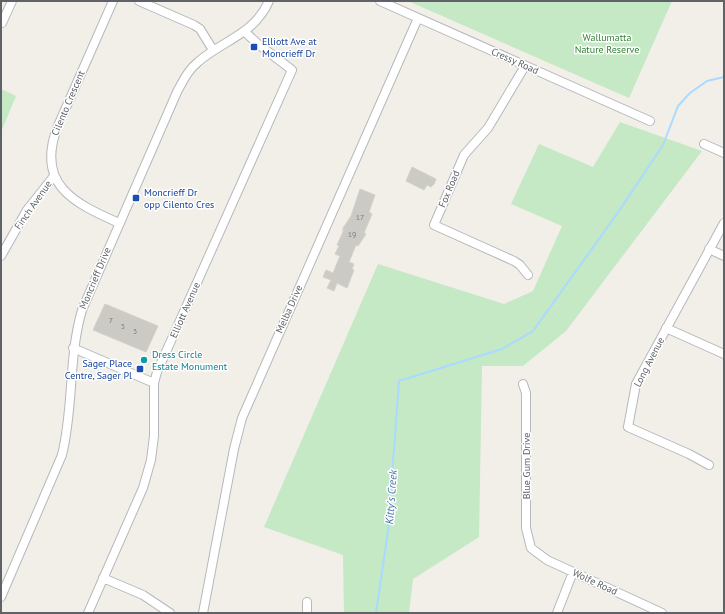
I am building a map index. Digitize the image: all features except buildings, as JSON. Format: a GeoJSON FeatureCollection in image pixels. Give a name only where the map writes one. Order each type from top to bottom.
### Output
{"type":"FeatureCollection","features":[{"type":"Feature","properties":{"kind":"street"},"geometry":{"type":"LineString","coordinates":[[2,23],[12,1]]}},
{"type":"Feature","properties":{"kind":"street","name":"Cilento Crescent"},"geometry":{"type":"LineString","coordinates":[[113,1],[52,142],[50,156],[54,176],[64,191],[76,202],[87,209],[119,223]]}},
{"type":"Feature","properties":{"kind":"street"},"geometry":{"type":"LineString","coordinates":[[138,1],[194,25],[200,30],[213,50]]}},
{"type":"Feature","properties":{"kind":"street","name":"Moncrieff Drive"},"geometry":{"type":"LineString","coordinates":[[1,597],[62,455],[68,430],[73,348],[82,310],[119,223],[185,77],[196,63],[213,50],[245,32],[258,19],[269,1]]}},
{"type":"Feature","properties":{"kind":"street","name":"Cressy Road"},"geometry":{"type":"LineString","coordinates":[[380,1],[650,120]]}},
{"type":"Feature","properties":{"kind":"street","name":"Melba Drive"},"geometry":{"type":"LineString","coordinates":[[203,613],[234,449],[242,418],[418,18]]}},
{"type":"Feature","properties":{"kind":"street","name":"Elliott Avenue"},"geometry":{"type":"LineString","coordinates":[[88,613],[143,488],[151,460],[154,436],[154,383],[160,365],[292,70],[245,32]]}},
{"type":"Feature","properties":{"kind":"street","name":"Fox Road"},"geometry":{"type":"LineString","coordinates":[[525,66],[488,128],[464,155],[434,225],[508,258],[520,265],[528,275]]}},
{"type":"Feature","properties":{"kind":"street"},"geometry":{"type":"LineString","coordinates":[[704,144],[724,153]]}},
{"type":"Feature","properties":{"kind":"street","name":"Finch Avenue"},"geometry":{"type":"LineString","coordinates":[[1,256],[27,210],[54,176]]}},
{"type":"Feature","properties":{"kind":"street","name":"Long Avenue"},"geometry":{"type":"LineString","coordinates":[[709,465],[689,454],[628,427],[636,384],[724,223]]}},
{"type":"Feature","properties":{"kind":"street"},"geometry":{"type":"LineString","coordinates":[[709,249],[724,256]]}},
{"type":"Feature","properties":{"kind":"street"},"geometry":{"type":"LineString","coordinates":[[666,328],[724,354]]}},
{"type":"Feature","properties":{"kind":"street"},"geometry":{"type":"LineString","coordinates":[[73,348],[154,383]]}},
{"type":"Feature","properties":{"kind":"street","name":"Blue Gum Drive"},"geometry":{"type":"LineString","coordinates":[[523,384],[526,393],[526,528],[530,548]]}},
{"type":"Feature","properties":{"kind":"street","name":"Wolfe Road"},"geometry":{"type":"LineString","coordinates":[[530,548],[547,560],[662,613]]}},
{"type":"Feature","properties":{"kind":"street"},"geometry":{"type":"LineString","coordinates":[[557,613],[573,572]]}},
{"type":"Feature","properties":{"kind":"street"},"geometry":{"type":"LineString","coordinates":[[103,578],[143,595],[170,613]]}},
{"type":"Feature","properties":{"kind":"street"},"geometry":{"type":"LineString","coordinates":[[307,602],[308,613]]}},
{"type":"Feature","properties":{"kind":"green space","name":"Wallumatta Nature Reserve"},"geometry":{"type":"Polygon","coordinates":[[[408,1],[672,1],[629,98],[408,1]]]}},
{"type":"Feature","properties":{"kind":"green space"},"geometry":{"type":"Polygon","coordinates":[[[1,89],[16,96],[1,132],[1,89]]]}},
{"type":"Feature","properties":{"kind":"green space"},"geometry":{"type":"Polygon","coordinates":[[[620,122],[702,151],[566,331],[523,366],[482,366],[479,537],[413,579],[409,613],[344,613],[343,555],[264,527],[378,264],[504,304],[533,291],[562,226],[511,204],[539,144],[593,167],[620,122]]]}},
{"type":"Feature","properties":{"kind":"waterway","name":"Kitty's Creek"},"geometry":{"type":"LineString","coordinates":[[376,613],[388,531],[399,381],[502,349],[533,331],[619,211],[663,145],[678,106],[690,93],[707,81],[724,77]]}},
{"type":"Feature","properties":{"kind":"place","name":"Elliott Ave at Moncrieff Dr"},"geometry":{"type":"Point","coordinates":[254,47]}},
{"type":"Feature","properties":{"kind":"place","name":"Moncrieff Dr opp Cilento Cres"},"geometry":{"type":"Point","coordinates":[136,198]}},
{"type":"Feature","properties":{"kind":"place","name":"Dress Circle Estate Monument"},"geometry":{"type":"Point","coordinates":[144,360]}},
{"type":"Feature","properties":{"kind":"place","name":"Sager Place Centre, Sager Pl"},"geometry":{"type":"Point","coordinates":[140,369]}}]}
